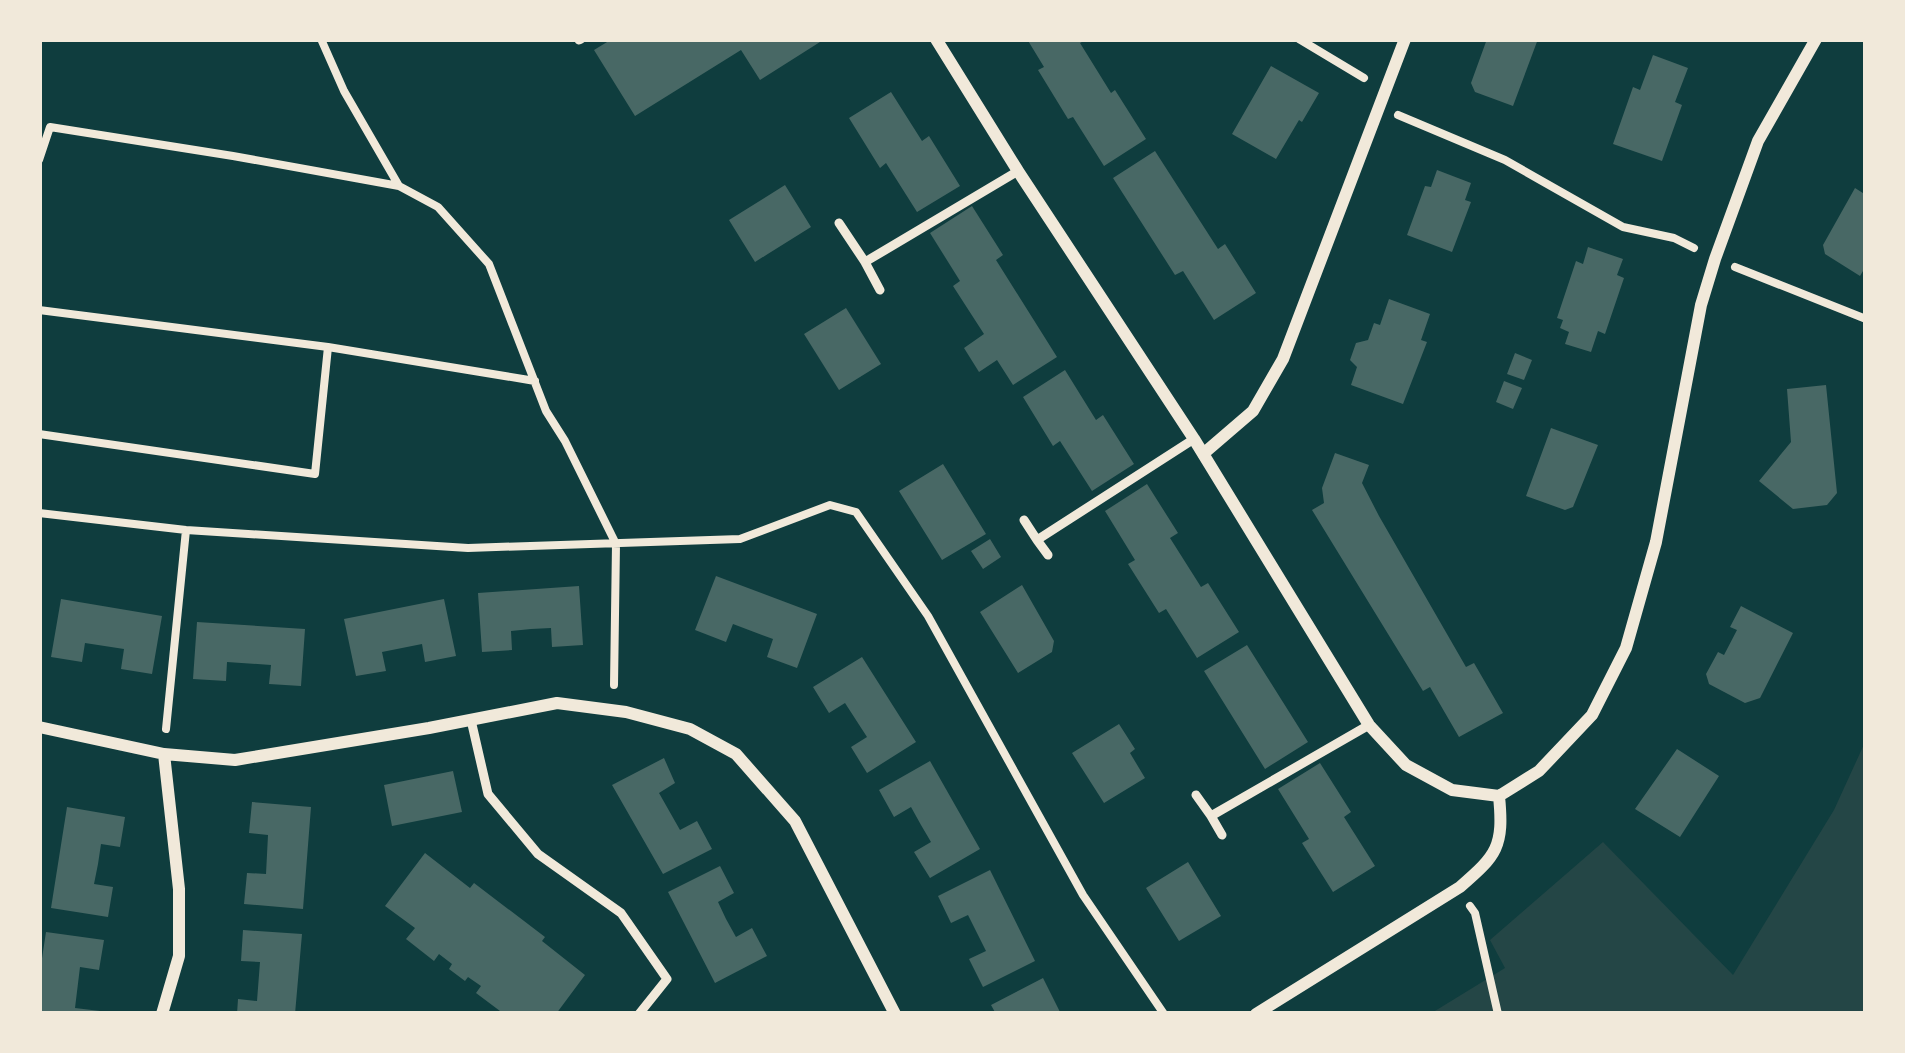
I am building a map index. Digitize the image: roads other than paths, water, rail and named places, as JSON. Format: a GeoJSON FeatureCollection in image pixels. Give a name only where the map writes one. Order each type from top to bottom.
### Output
{"type":"FeatureCollection","features":[{"type":"Feature","properties":{"kind":"street"},"geometry":{"type":"LineString","coordinates":[[936,39],[1194,440],[1369,725],[1406,765],[1452,790],[1499,796],[1539,771],[1592,715],[1626,648],[1656,542],[1701,305],[1715,259],[1758,141],[1816,39]]}},
{"type":"Feature","properties":{"kind":"street"},"geometry":{"type":"LineString","coordinates":[[1202,454],[1253,411],[1274,378],[1405,39]]}},
{"type":"Feature","properties":{"kind":"street"},"geometry":{"type":"LineString","coordinates":[[39,727],[164,754],[235,760],[557,703],[614,710],[690,730],[736,754],[795,821],[895,1014]]}},
{"type":"Feature","properties":{"kind":"street"},"geometry":{"type":"LineString","coordinates":[[162,1014],[179,956],[179,889],[164,754]]}},
{"type":"Feature","properties":{"kind":"street"},"geometry":{"type":"LineString","coordinates":[[1256,1014],[1460,887],[1488,862],[1503,831],[1499,796]]}},
{"type":"Feature","properties":{"kind":"lane"},"geometry":{"type":"LineString","coordinates":[[865,262],[1018,171]]}},
{"type":"Feature","properties":{"kind":"lane"},"geometry":{"type":"LineString","coordinates":[[839,224],[880,290]]}},
{"type":"Feature","properties":{"kind":"lane"},"geometry":{"type":"LineString","coordinates":[[1037,540],[1194,440]]}},
{"type":"Feature","properties":{"kind":"lane"},"geometry":{"type":"LineString","coordinates":[[1024,520],[1048,556]]}},
{"type":"Feature","properties":{"kind":"lane"},"geometry":{"type":"LineString","coordinates":[[471,720],[488,794],[538,854],[621,913],[667,980],[639,1014]]}},
{"type":"Feature","properties":{"kind":"lane"},"geometry":{"type":"LineString","coordinates":[[1211,816],[1369,725]]}},
{"type":"Feature","properties":{"kind":"lane"},"geometry":{"type":"LineString","coordinates":[[1196,795],[1222,835]]}}]}
